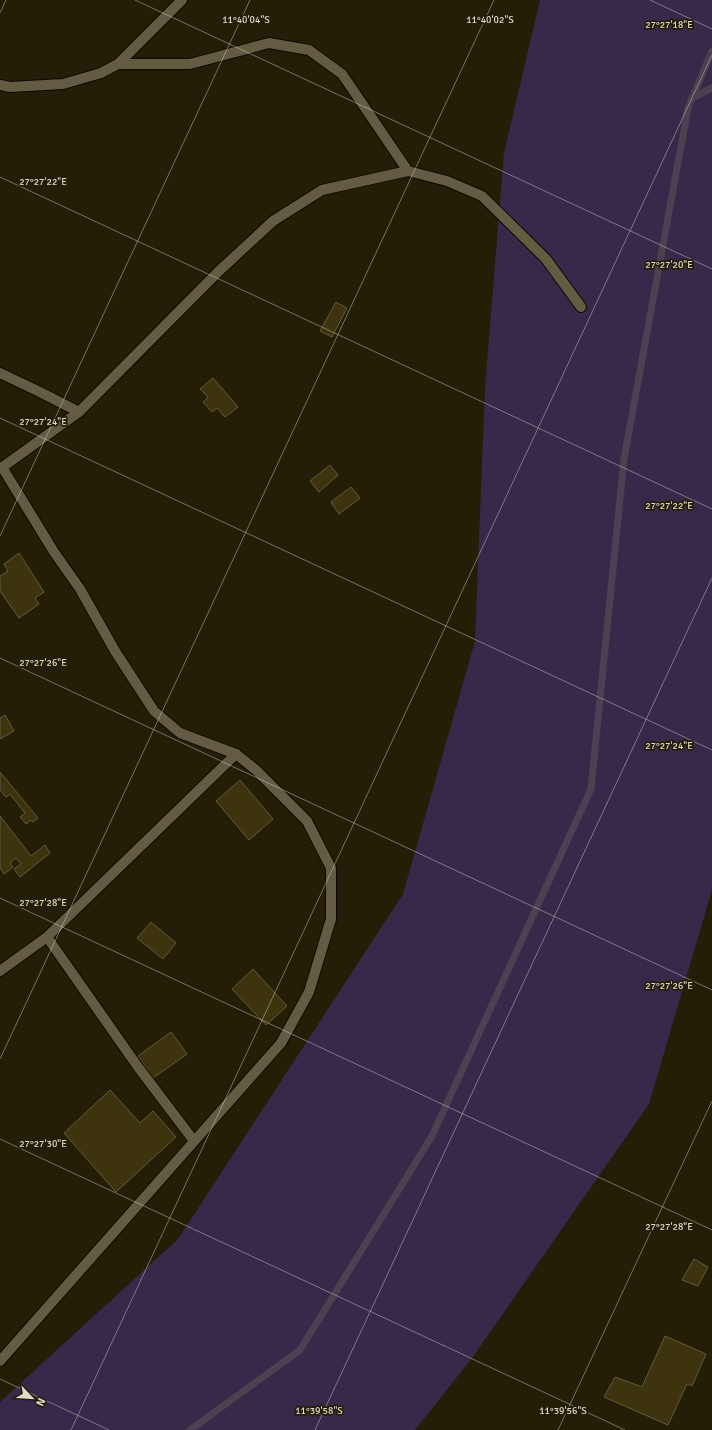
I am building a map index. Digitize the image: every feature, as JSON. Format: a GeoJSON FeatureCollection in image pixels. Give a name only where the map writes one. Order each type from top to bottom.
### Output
{"type":"FeatureCollection","features":[{"type":"Feature","properties":{"kind":"street"},"geometry":{"type":"LineString","coordinates":[[0,85],[10,87],[63,84],[101,73],[118,64],[182,0]]}},
{"type":"Feature","properties":{"kind":"street"},"geometry":{"type":"LineString","coordinates":[[118,64],[190,64],[270,43],[309,50],[342,74],[408,171]]}},
{"type":"Feature","properties":{"kind":"street"},"geometry":{"type":"LineString","coordinates":[[0,1361],[281,1043],[309,992],[331,919],[331,868],[307,821],[256,770],[236,754],[180,733],[154,711],[115,651],[80,589],[54,552],[1,468],[79,412],[219,271],[273,221],[322,190],[408,171],[447,180],[482,196],[546,259],[581,307]]}},
{"type":"Feature","properties":{"kind":"street"},"geometry":{"type":"LineString","coordinates":[[0,374],[79,412]]}},
{"type":"Feature","properties":{"kind":"street"},"geometry":{"type":"LineString","coordinates":[[0,971],[47,937],[236,754]]}},
{"type":"Feature","properties":{"kind":"street"},"geometry":{"type":"LineString","coordinates":[[47,937],[138,1067],[194,1141]]}},
{"type":"Feature","properties":{"kind":"shaded area"},"geometry":{"type":"Polygon","coordinates":[[[540,0],[712,0],[712,890],[649,1104],[472,1358],[415,1430],[0,1430],[0,1402],[178,1239],[403,894],[475,641],[485,387],[504,153],[540,0]]]}},
{"type":"Feature","properties":{"kind":"building"},"geometry":{"type":"Polygon","coordinates":[[[336,302],[347,308],[332,337],[320,331],[336,302]]]}},
{"type":"Feature","properties":{"kind":"building"},"geometry":{"type":"Polygon","coordinates":[[[213,378],[238,407],[225,417],[217,408],[212,412],[203,402],[208,397],[200,389],[213,378]]]}},
{"type":"Feature","properties":{"kind":"building"},"geometry":{"type":"Polygon","coordinates":[[[330,465],[338,475],[319,492],[310,481],[330,465]]]}},
{"type":"Feature","properties":{"kind":"building"},"geometry":{"type":"Polygon","coordinates":[[[351,487],[360,498],[339,514],[331,502],[351,487]]]}},
{"type":"Feature","properties":{"kind":"building"},"geometry":{"type":"Polygon","coordinates":[[[19,553],[44,592],[35,598],[39,604],[19,618],[0,591],[0,576],[8,571],[4,564],[19,553]]]}},
{"type":"Feature","properties":{"kind":"building"},"geometry":{"type":"Polygon","coordinates":[[[5,715],[14,731],[0,739],[0,718],[5,715]]]}},
{"type":"Feature","properties":{"kind":"building"},"geometry":{"type":"Polygon","coordinates":[[[0,772],[38,818],[33,822],[31,820],[26,824],[20,817],[25,813],[10,794],[6,797],[0,790],[0,772]]]}},
{"type":"Feature","properties":{"kind":"building"},"geometry":{"type":"Polygon","coordinates":[[[240,780],[273,819],[249,840],[216,801],[240,780]]]}},
{"type":"Feature","properties":{"kind":"building"},"geometry":{"type":"Polygon","coordinates":[[[0,816],[31,856],[45,845],[50,853],[20,877],[14,869],[21,864],[16,858],[10,863],[13,867],[4,874],[0,868],[0,816]]]}},
{"type":"Feature","properties":{"kind":"building"},"geometry":{"type":"Polygon","coordinates":[[[151,922],[176,943],[163,959],[137,938],[151,922]]]}},
{"type":"Feature","properties":{"kind":"building"},"geometry":{"type":"Polygon","coordinates":[[[253,969],[287,1006],[266,1025],[232,989],[253,969]]]}},
{"type":"Feature","properties":{"kind":"building"},"geometry":{"type":"Polygon","coordinates":[[[171,1032],[187,1054],[153,1078],[138,1056],[171,1032]]]}},
{"type":"Feature","properties":{"kind":"building"},"geometry":{"type":"Polygon","coordinates":[[[110,1090],[140,1123],[153,1111],[176,1137],[116,1192],[64,1133],[110,1090]]]}},
{"type":"Feature","properties":{"kind":"building"},"geometry":{"type":"Polygon","coordinates":[[[694,1259],[708,1267],[698,1286],[682,1280],[694,1259]]]}},
{"type":"Feature","properties":{"kind":"building"},"geometry":{"type":"Polygon","coordinates":[[[665,1336],[706,1354],[692,1386],[687,1384],[668,1425],[604,1397],[615,1377],[642,1387],[665,1336]]]}},
{"type":"Feature","properties":{"kind":"waterway"},"geometry":{"type":"LineString","coordinates":[[190,1430],[300,1350],[432,1136],[591,789],[624,459],[688,108],[712,51]]}},
{"type":"Feature","properties":{"kind":"waterway"},"geometry":{"type":"LineString","coordinates":[[692,98],[712,88]]}}]}
